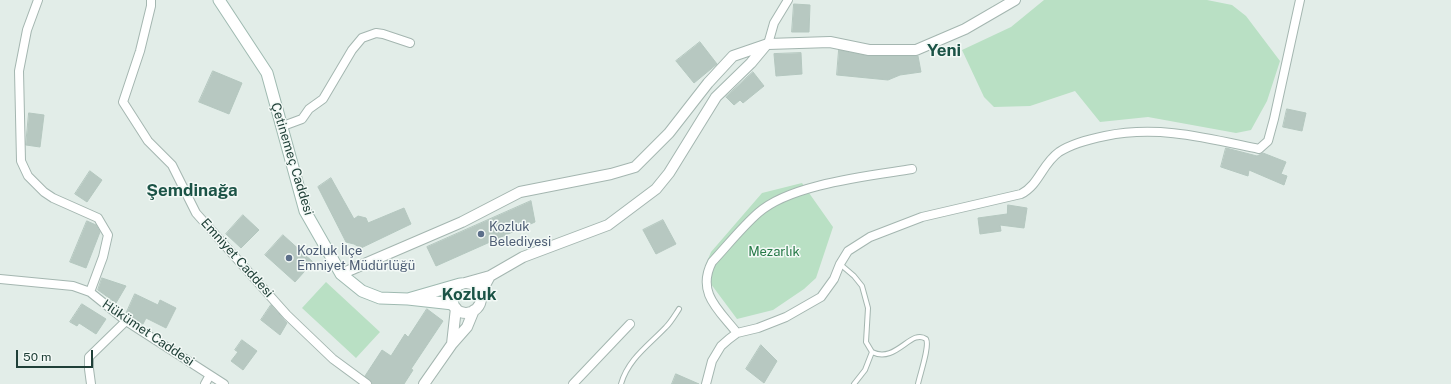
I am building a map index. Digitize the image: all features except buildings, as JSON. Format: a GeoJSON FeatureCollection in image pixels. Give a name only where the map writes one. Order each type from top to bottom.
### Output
{"type":"FeatureCollection","features":[{"type":"Feature","properties":{"kind":"main road","name":"Çetinemeç Caddesi"},"geometry":{"type":"LineString","coordinates":[[219,0],[267,73],[283,126],[305,211],[341,274],[362,291],[380,298],[408,299],[455,306]]}},
{"type":"Feature","properties":{"kind":"main road","name":"Çetinemeç Caddesi"},"geometry":{"type":"LineString","coordinates":[[408,299],[463,284]]}},
{"type":"Feature","properties":{"kind":"street"},"geometry":{"type":"LineString","coordinates":[[38,0],[27,30],[19,71],[21,161],[28,176],[44,192],[98,218],[108,235],[104,257],[90,292]]}},
{"type":"Feature","properties":{"kind":"street","name":"Emniyet Caddesi"},"geometry":{"type":"LineString","coordinates":[[151,0],[151,6],[140,51],[123,102],[148,141],[172,165],[196,213],[287,315],[333,359],[367,384]]}},
{"type":"Feature","properties":{"kind":"street"},"geometry":{"type":"LineString","coordinates":[[452,344],[455,306],[452,300],[453,290],[463,284],[490,276],[523,257],[608,225],[656,189],[669,173],[716,97],[768,44],[774,23],[788,0]]}},
{"type":"Feature","properties":{"kind":"street"},"geometry":{"type":"LineString","coordinates":[[341,274],[454,225],[520,192],[611,174],[635,167],[669,133],[708,83],[734,56],[768,44],[830,42],[869,50],[916,50],[965,29],[1015,0]]}},
{"type":"Feature","properties":{"kind":"street"},"geometry":{"type":"LineString","coordinates":[[706,384],[712,360],[721,346],[737,334],[786,318],[821,297],[834,280],[840,264],[848,251],[870,237],[922,217],[1021,194],[1031,188],[1042,169],[1059,153],[1073,145],[1098,137],[1138,132],[1168,132],[1259,149],[1268,141],[1300,0]]}},
{"type":"Feature","properties":{"kind":"street"},"geometry":{"type":"LineString","coordinates":[[283,126],[302,119],[309,109],[323,99],[352,50],[362,38],[376,33],[410,43]]}},
{"type":"Feature","properties":{"kind":"street"},"geometry":{"type":"LineString","coordinates":[[737,334],[713,302],[706,282],[707,272],[712,262],[758,212],[772,203],[821,185],[912,169]]}},
{"type":"Feature","properties":{"kind":"street"},"geometry":{"type":"LineString","coordinates":[[424,384],[452,344],[467,327],[474,310],[478,307],[483,289],[490,276]]}},
{"type":"Feature","properties":{"kind":"street","name":"Hükümet Caddesi"},"geometry":{"type":"LineString","coordinates":[[0,279],[73,286],[90,292],[126,321],[224,384]]}},
{"type":"Feature","properties":{"kind":"street"},"geometry":{"type":"LineString","coordinates":[[463,284],[470,283],[478,288],[481,297]]}},
{"type":"Feature","properties":{"kind":"street"},"geometry":{"type":"LineString","coordinates":[[455,306],[465,312],[474,310]]}},
{"type":"Feature","properties":{"kind":"street"},"geometry":{"type":"LineString","coordinates":[[91,384],[90,357],[126,321]]}},
{"type":"Feature","properties":{"kind":"street"},"geometry":{"type":"LineString","coordinates":[[573,384],[630,324]]}},
{"type":"Feature","properties":{"kind":"street"},"geometry":{"type":"LineString","coordinates":[[205,384],[210,375]]}},
{"type":"Feature","properties":{"kind":"lane"},"geometry":{"type":"LineString","coordinates":[[840,264],[854,276],[862,286],[868,308],[866,342],[872,352],[880,354],[891,353],[897,351],[915,337],[924,337],[928,344],[918,384]]}},
{"type":"Feature","properties":{"kind":"lane"},"geometry":{"type":"LineString","coordinates":[[621,384],[627,368],[644,348],[667,327],[679,309]]}},
{"type":"Feature","properties":{"kind":"lane"},"geometry":{"type":"LineString","coordinates":[[854,384],[865,370],[872,352]]}},
{"type":"Feature","properties":{"kind":"green space"},"geometry":{"type":"Polygon","coordinates":[[[1044,0],[1207,0],[1232,5],[1246,16],[1280,61],[1267,101],[1251,130],[1236,133],[1148,117],[1100,122],[1075,91],[1030,106],[994,107],[984,97],[962,50],[1011,27],[1044,0]]]}},
{"type":"Feature","properties":{"kind":"green space","name":"Mezarlık"},"geometry":{"type":"Polygon","coordinates":[[[802,183],[833,227],[816,278],[804,289],[773,310],[737,319],[705,276],[706,264],[711,252],[762,193],[802,183]]]}},
{"type":"Feature","properties":{"kind":"green space"},"geometry":{"type":"Polygon","coordinates":[[[326,282],[380,332],[356,358],[302,308],[326,282]]]}},
{"type":"Feature","properties":{"kind":"place","name":"Kozluk Belediyesi"},"geometry":{"type":"Point","coordinates":[481,234]}},
{"type":"Feature","properties":{"kind":"place","name":"Kozluk İlçe Emniyet Müdürlüğü"},"geometry":{"type":"Point","coordinates":[289,258]}},
{"type":"Feature","properties":{"kind":"district","name":"Yeni"},"geometry":{"type":"Point","coordinates":[944,51]}},
{"type":"Feature","properties":{"kind":"district","name":"Şemdinağa"},"geometry":{"type":"Point","coordinates":[192,191]}},
{"type":"Feature","properties":{"kind":"district","name":"Kozluk"},"geometry":{"type":"Point","coordinates":[469,295]}}]}
